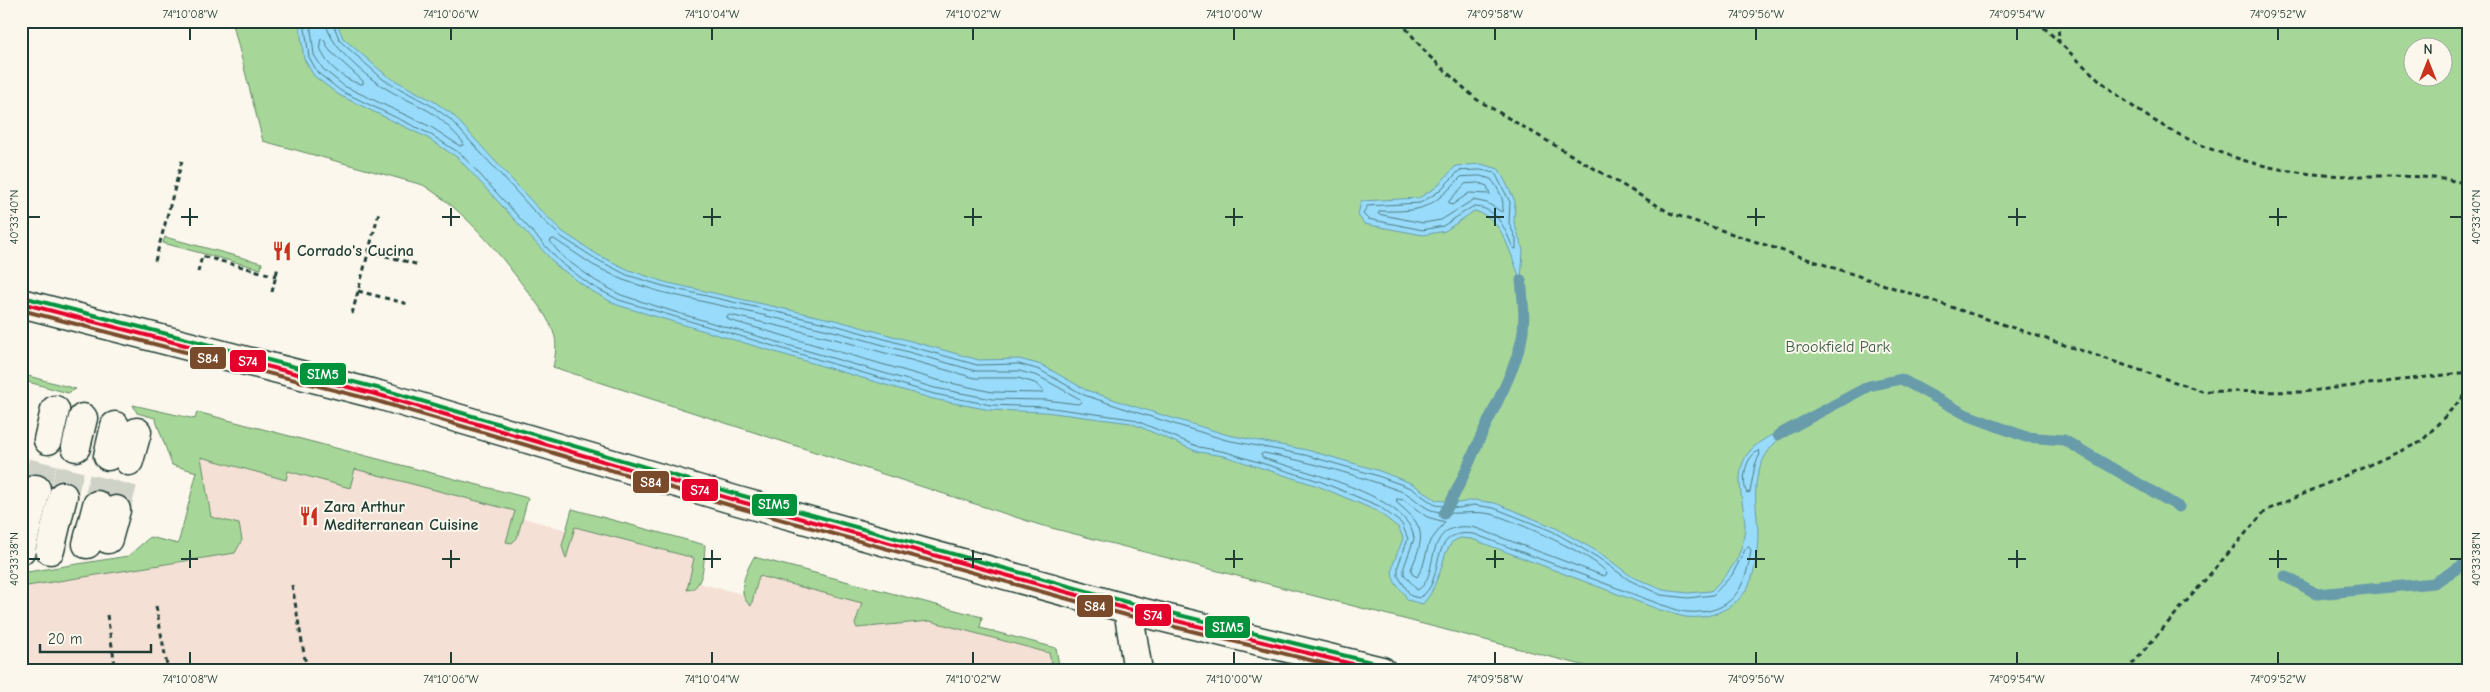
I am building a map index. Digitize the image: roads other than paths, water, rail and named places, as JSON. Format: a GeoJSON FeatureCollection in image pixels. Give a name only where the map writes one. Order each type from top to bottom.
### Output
{"type":"FeatureCollection","features":[{"type":"Feature","properties":{"kind":"street"},"geometry":{"type":"LineString","coordinates":[[21,304],[379,396],[738,502],[1128,609],[1382,671]]}},
{"type":"Feature","properties":{"kind":"street"},"geometry":{"type":"LineString","coordinates":[[48,440],[55,410]]}},
{"type":"Feature","properties":{"kind":"street"},"geometry":{"type":"LineString","coordinates":[[76,447],[83,418]]}},
{"type":"Feature","properties":{"kind":"street"},"geometry":{"type":"LineString","coordinates":[[119,458],[126,429]]}},
{"type":"Feature","properties":{"kind":"street"},"geometry":{"type":"LineString","coordinates":[[21,550],[36,489]]}},
{"type":"Feature","properties":{"kind":"street"},"geometry":{"type":"LineString","coordinates":[[50,550],[63,496]]}},
{"type":"Feature","properties":{"kind":"street"},"geometry":{"type":"LineString","coordinates":[[98,542],[106,508]]}},
{"type":"Feature","properties":{"kind":"street"},"geometry":{"type":"LineString","coordinates":[[1128,609],[1138,671]]}},
{"type":"Feature","properties":{"kind":"water"},"geometry":{"type":"Polygon","coordinates":[[[299,21],[336,21],[343,38],[387,76],[435,102],[453,115],[537,207],[563,232],[598,255],[629,270],[664,282],[839,321],[979,360],[1019,359],[1042,365],[1086,390],[1228,435],[1307,450],[1377,470],[1413,484],[1436,500],[1459,503],[1474,500],[1495,503],[1554,527],[1600,553],[1631,576],[1663,590],[1688,593],[1711,591],[1728,572],[1738,557],[1744,534],[1745,524],[1740,482],[1743,462],[1748,453],[1760,442],[1776,433],[1790,429],[1769,450],[1762,461],[1758,475],[1756,507],[1758,545],[1751,581],[1743,594],[1730,607],[1704,617],[1686,617],[1660,610],[1472,539],[1460,538],[1452,542],[1446,552],[1431,593],[1423,604],[1407,600],[1393,578],[1394,561],[1403,538],[1399,528],[1377,511],[1318,486],[1224,456],[1198,452],[1131,423],[1045,412],[990,410],[933,399],[617,305],[590,290],[557,266],[458,158],[426,137],[339,95],[314,76],[304,59],[299,21]]]}},
{"type":"Feature","properties":{"kind":"water"},"geometry":{"type":"Polygon","coordinates":[[[1481,164],[1499,169],[1515,201],[1514,222],[1523,250],[1521,280],[1505,239],[1499,229],[1484,215],[1474,211],[1445,231],[1423,235],[1364,224],[1358,215],[1361,201],[1419,198],[1435,188],[1456,166],[1481,164]]]}},
{"type":"Feature","properties":{"kind":"waterway"},"geometry":{"type":"LineString","coordinates":[[1444,514],[1504,389],[1518,354],[1524,311],[1521,280]]}},
{"type":"Feature","properties":{"kind":"waterway"},"geometry":{"type":"LineString","coordinates":[[1778,435],[1869,386],[1901,379],[1967,415],[2026,437],[2064,440],[2179,507]]}},
{"type":"Feature","properties":{"kind":"waterway"},"geometry":{"type":"LineString","coordinates":[[2285,576],[2317,594],[2434,583],[2469,561]]}},
{"type":"Feature","properties":{"kind":"tunnel"},"geometry":{"type":"LineString","coordinates":[[36,489],[48,440]]}},
{"type":"Feature","properties":{"kind":"tunnel"},"geometry":{"type":"LineString","coordinates":[[63,496],[76,447]]}},
{"type":"Feature","properties":{"kind":"tunnel"},"geometry":{"type":"LineString","coordinates":[[97,505],[108,456]]}},
{"type":"Feature","properties":{"kind":"tunnel"},"geometry":{"type":"LineString","coordinates":[[116,510],[129,461]]}},
{"type":"Feature","properties":{"kind":"place","name":"Corrado's Cucina"},"geometry":{"type":"Point","coordinates":[282,251]}},
{"type":"Feature","properties":{"kind":"place","name":"Zara Arthur Mediterranean Cuisine"},"geometry":{"type":"Point","coordinates":[309,516]}},
{"type":"Feature","properties":{"kind":"park label","name":"Brookfield Park"},"geometry":{"type":"Point","coordinates":[1838,347]}}]}
